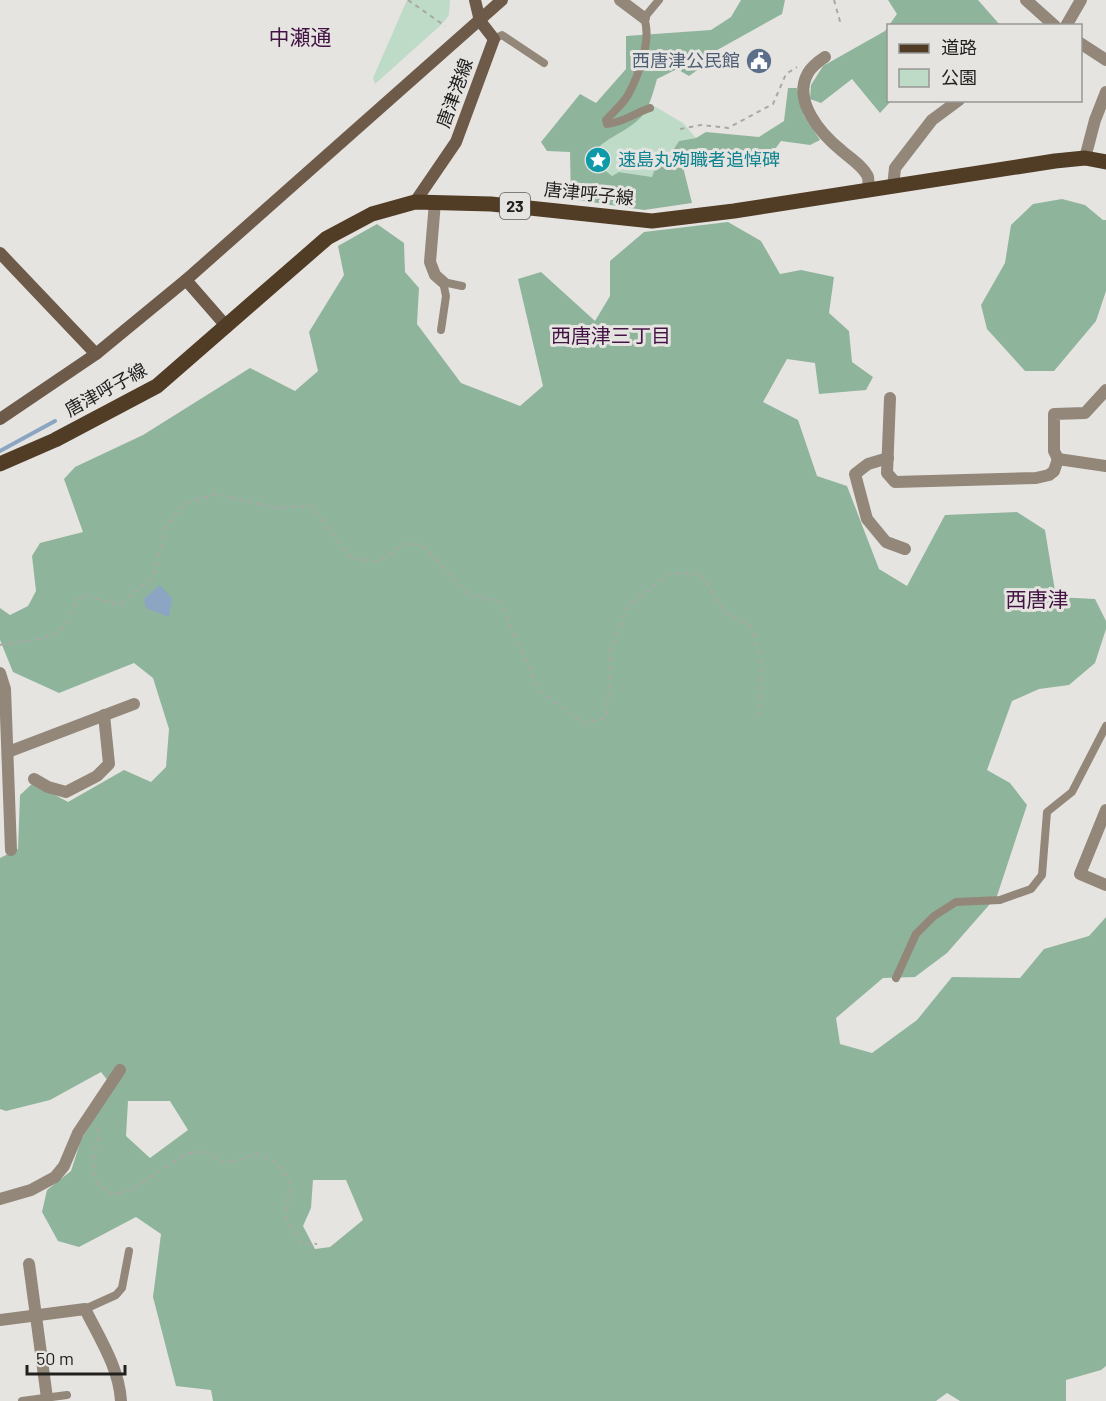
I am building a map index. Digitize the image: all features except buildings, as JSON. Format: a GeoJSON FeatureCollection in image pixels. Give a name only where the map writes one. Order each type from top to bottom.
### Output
{"type":"FeatureCollection","features":[{"type":"Feature","properties":{"kind":"main road","name":"唐津呼子線"},"geometry":{"type":"LineString","coordinates":[[0,464],[55,440],[157,386],[327,238],[372,214],[415,202],[491,204],[652,221],[734,211],[1085,158],[1106,162]]}},
{"type":"Feature","properties":{"kind":"street"},"geometry":{"type":"LineString","coordinates":[[475,0],[480,21],[494,39]]}},
{"type":"Feature","properties":{"kind":"street"},"geometry":{"type":"LineString","coordinates":[[0,419],[96,354],[186,280],[502,0]]}},
{"type":"Feature","properties":{"kind":"street"},"geometry":{"type":"LineString","coordinates":[[620,0],[644,18]]}},
{"type":"Feature","properties":{"kind":"street"},"geometry":{"type":"LineString","coordinates":[[1026,0],[1053,24]]}},
{"type":"Feature","properties":{"kind":"street"},"geometry":{"type":"LineString","coordinates":[[1067,24],[1081,0]]}},
{"type":"Feature","properties":{"kind":"street","name":"唐津港線"},"geometry":{"type":"LineString","coordinates":[[415,202],[456,142],[494,39]]}},
{"type":"Feature","properties":{"kind":"street"},"geometry":{"type":"LineString","coordinates":[[1082,44],[1106,60]]}},
{"type":"Feature","properties":{"kind":"street"},"geometry":{"type":"LineString","coordinates":[[825,57],[809,71],[804,83],[806,106],[816,124],[868,178],[868,191]]}},
{"type":"Feature","properties":{"kind":"street"},"geometry":{"type":"LineString","coordinates":[[1085,158],[1104,106],[1106,92]]}},
{"type":"Feature","properties":{"kind":"street"},"geometry":{"type":"LineString","coordinates":[[893,187],[896,168],[932,120],[956,102]]}},
{"type":"Feature","properties":{"kind":"street"},"geometry":{"type":"LineString","coordinates":[[435,202],[430,262],[435,275],[443,282]]}},
{"type":"Feature","properties":{"kind":"street"},"geometry":{"type":"LineString","coordinates":[[0,253],[96,354]]}},
{"type":"Feature","properties":{"kind":"street"},"geometry":{"type":"LineString","coordinates":[[186,280],[227,327]]}},
{"type":"Feature","properties":{"kind":"street"},"geometry":{"type":"LineString","coordinates":[[890,398],[887,473],[895,482],[1036,478],[1049,475],[1054,471],[1058,459],[1054,451],[1054,414],[1085,413],[1106,390]]}},
{"type":"Feature","properties":{"kind":"street"},"geometry":{"type":"LineString","coordinates":[[888,458],[868,464],[855,474],[867,519],[886,542],[906,549]]}},
{"type":"Feature","properties":{"kind":"street"},"geometry":{"type":"LineString","coordinates":[[1058,459],[1106,466]]}},
{"type":"Feature","properties":{"kind":"street"},"geometry":{"type":"LineString","coordinates":[[0,673],[5,689],[8,752],[4,784],[11,850]]}},
{"type":"Feature","properties":{"kind":"street"},"geometry":{"type":"LineString","coordinates":[[8,752],[134,704]]}},
{"type":"Feature","properties":{"kind":"street"},"geometry":{"type":"LineString","coordinates":[[34,778],[48,787],[66,792],[97,776],[109,764],[104,715]]}},
{"type":"Feature","properties":{"kind":"street"},"geometry":{"type":"LineString","coordinates":[[1106,810],[1080,874],[1106,885]]}},
{"type":"Feature","properties":{"kind":"street"},"geometry":{"type":"LineString","coordinates":[[0,1199],[31,1190],[55,1177],[64,1166],[78,1133],[120,1070]]}},
{"type":"Feature","properties":{"kind":"street"},"geometry":{"type":"LineString","coordinates":[[29,1264],[47,1398]]}},
{"type":"Feature","properties":{"kind":"street"},"geometry":{"type":"LineString","coordinates":[[0,1320],[85,1309],[119,1380],[121,1401]]}},
{"type":"Feature","properties":{"kind":"lane"},"geometry":{"type":"LineString","coordinates":[[650,108],[615,123],[607,124],[606,120],[628,95],[644,55],[648,28],[644,18],[659,0]]}},
{"type":"Feature","properties":{"kind":"lane"},"geometry":{"type":"LineString","coordinates":[[494,39],[502,35],[544,63]]}},
{"type":"Feature","properties":{"kind":"lane"},"geometry":{"type":"LineString","coordinates":[[441,330],[446,296],[443,282],[462,286]]}},
{"type":"Feature","properties":{"kind":"lane"},"geometry":{"type":"LineString","coordinates":[[897,978],[916,934],[934,916],[956,902],[1000,900],[1030,889],[1042,875],[1047,812],[1072,792],[1106,726]]}},
{"type":"Feature","properties":{"kind":"lane"},"geometry":{"type":"LineString","coordinates":[[85,1309],[116,1295],[122,1288],[129,1251]]}},
{"type":"Feature","properties":{"kind":"lane"},"geometry":{"type":"LineString","coordinates":[[22,1401],[67,1395]]}},
{"type":"Feature","properties":{"kind":"path"},"geometry":{"type":"LineString","coordinates":[[408,0],[445,26]]}},
{"type":"Feature","properties":{"kind":"path"},"geometry":{"type":"LineString","coordinates":[[834,0],[841,25]]}},
{"type":"Feature","properties":{"kind":"path"},"geometry":{"type":"LineString","coordinates":[[680,129],[701,125],[728,128],[773,104],[786,74],[802,64]]}},
{"type":"Feature","properties":{"kind":"path"},"geometry":{"type":"LineString","coordinates":[[0,645],[53,636],[63,628],[78,599],[84,596],[119,605],[154,576],[166,526],[184,504],[215,494],[276,508],[311,506],[352,559],[378,561],[407,544],[421,544],[470,596],[500,601],[539,691],[584,723],[607,717],[611,649],[628,606],[671,573],[701,574],[725,613],[751,626],[762,664],[758,720]]}},
{"type":"Feature","properties":{"kind":"path"},"geometry":{"type":"LineString","coordinates":[[90,1114],[98,1131],[93,1170],[99,1186],[114,1195],[134,1188],[187,1153],[206,1152],[223,1162],[240,1160],[256,1153],[276,1163],[289,1179],[287,1218],[300,1243],[317,1244]]}},
{"type":"Feature","properties":{"kind":"green space"},"geometry":{"type":"Polygon","coordinates":[[[407,0],[450,0],[449,15],[442,24],[375,84],[373,78],[407,0]]]}},
{"type":"Feature","properties":{"kind":"green space"},"geometry":{"type":"Polygon","coordinates":[[[741,0],[785,0],[782,14],[710,54],[703,66],[689,76],[677,69],[657,79],[650,101],[641,117],[600,146],[590,158],[612,176],[619,172],[652,177],[658,159],[670,155],[679,141],[696,138],[706,132],[759,137],[784,121],[788,88],[797,88],[804,116],[820,140],[810,145],[781,141],[761,168],[726,151],[691,153],[682,163],[692,203],[644,210],[571,199],[570,152],[547,151],[541,142],[580,94],[596,103],[626,69],[626,36],[711,30],[731,17],[741,0]]]}},
{"type":"Feature","properties":{"kind":"green space"},"geometry":{"type":"Polygon","coordinates":[[[888,0],[978,0],[999,24],[890,24],[897,14],[888,0]]]}},
{"type":"Feature","properties":{"kind":"green space"},"geometry":{"type":"Polygon","coordinates":[[[887,28],[887,102],[890,102],[880,113],[852,79],[821,103],[810,99],[811,85],[823,66],[887,28]]]}},
{"type":"Feature","properties":{"kind":"green space"},"geometry":{"type":"Polygon","coordinates":[[[649,103],[683,123],[696,138],[679,141],[670,155],[658,159],[652,177],[619,172],[612,176],[589,158],[595,149],[613,135],[638,120],[649,103]]]}},
{"type":"Feature","properties":{"kind":"green space"},"geometry":{"type":"Polygon","coordinates":[[[1062,199],[1085,205],[1106,220],[1106,291],[1096,321],[1054,371],[1025,371],[987,329],[981,305],[1005,263],[1011,225],[1033,204],[1062,199]]]}},
{"type":"Feature","properties":{"kind":"green space"},"geometry":{"type":"Polygon","coordinates":[[[728,222],[761,241],[780,274],[801,270],[834,277],[829,313],[849,331],[852,362],[873,377],[866,390],[819,394],[815,363],[787,359],[763,402],[798,420],[817,476],[847,486],[879,569],[907,586],[945,515],[1017,512],[1045,530],[1056,597],[1095,599],[1106,621],[1106,629],[1095,663],[1069,685],[1039,689],[1012,701],[987,770],[1010,783],[1027,805],[997,896],[947,953],[915,977],[883,978],[836,1018],[840,1044],[872,1053],[917,1020],[952,977],[1020,978],[1044,949],[1089,936],[1106,917],[1106,1366],[1101,1370],[1066,1380],[1066,1401],[960,1401],[947,1393],[936,1401],[213,1401],[211,1390],[176,1386],[153,1297],[161,1234],[136,1217],[79,1247],[58,1241],[42,1212],[47,1190],[71,1171],[81,1140],[113,1087],[101,1072],[50,1100],[6,1111],[0,1109],[0,858],[18,849],[20,795],[33,783],[68,802],[124,770],[151,782],[166,767],[169,729],[153,678],[134,663],[59,693],[13,672],[0,640],[0,608],[10,615],[28,606],[36,591],[32,556],[40,543],[83,532],[64,479],[75,467],[143,435],[250,368],[295,391],[318,371],[309,332],[344,275],[338,246],[377,224],[404,243],[405,272],[419,288],[417,324],[461,383],[520,406],[543,386],[518,279],[541,272],[595,321],[610,296],[610,261],[644,232],[728,222]],[[128,1101],[126,1136],[150,1158],[188,1130],[170,1101],[128,1101]],[[313,1180],[311,1208],[303,1226],[315,1249],[330,1247],[363,1220],[346,1180],[313,1180]]]}},
{"type":"Feature","properties":{"kind":"water"},"geometry":{"type":"Polygon","coordinates":[[[160,585],[172,599],[169,617],[146,608],[144,599],[160,585]]]}},
{"type":"Feature","properties":{"kind":"waterway"},"geometry":{"type":"LineString","coordinates":[[0,451],[55,421]]}},
{"type":"Feature","properties":{"kind":"place","name":"西唐津公民館"},"geometry":{"type":"Point","coordinates":[759,61]}},
{"type":"Feature","properties":{"kind":"place","name":"速島丸殉職者追悼碑"},"geometry":{"type":"Point","coordinates":[598,160]}},
{"type":"Feature","properties":{"kind":"district","name":"中瀬通"},"geometry":{"type":"Point","coordinates":[300,38]}},
{"type":"Feature","properties":{"kind":"district","name":"西唐津三丁目"},"geometry":{"type":"Point","coordinates":[611,336]}},
{"type":"Feature","properties":{"kind":"district","name":"西唐津"},"geometry":{"type":"Point","coordinates":[1037,600]}}]}
